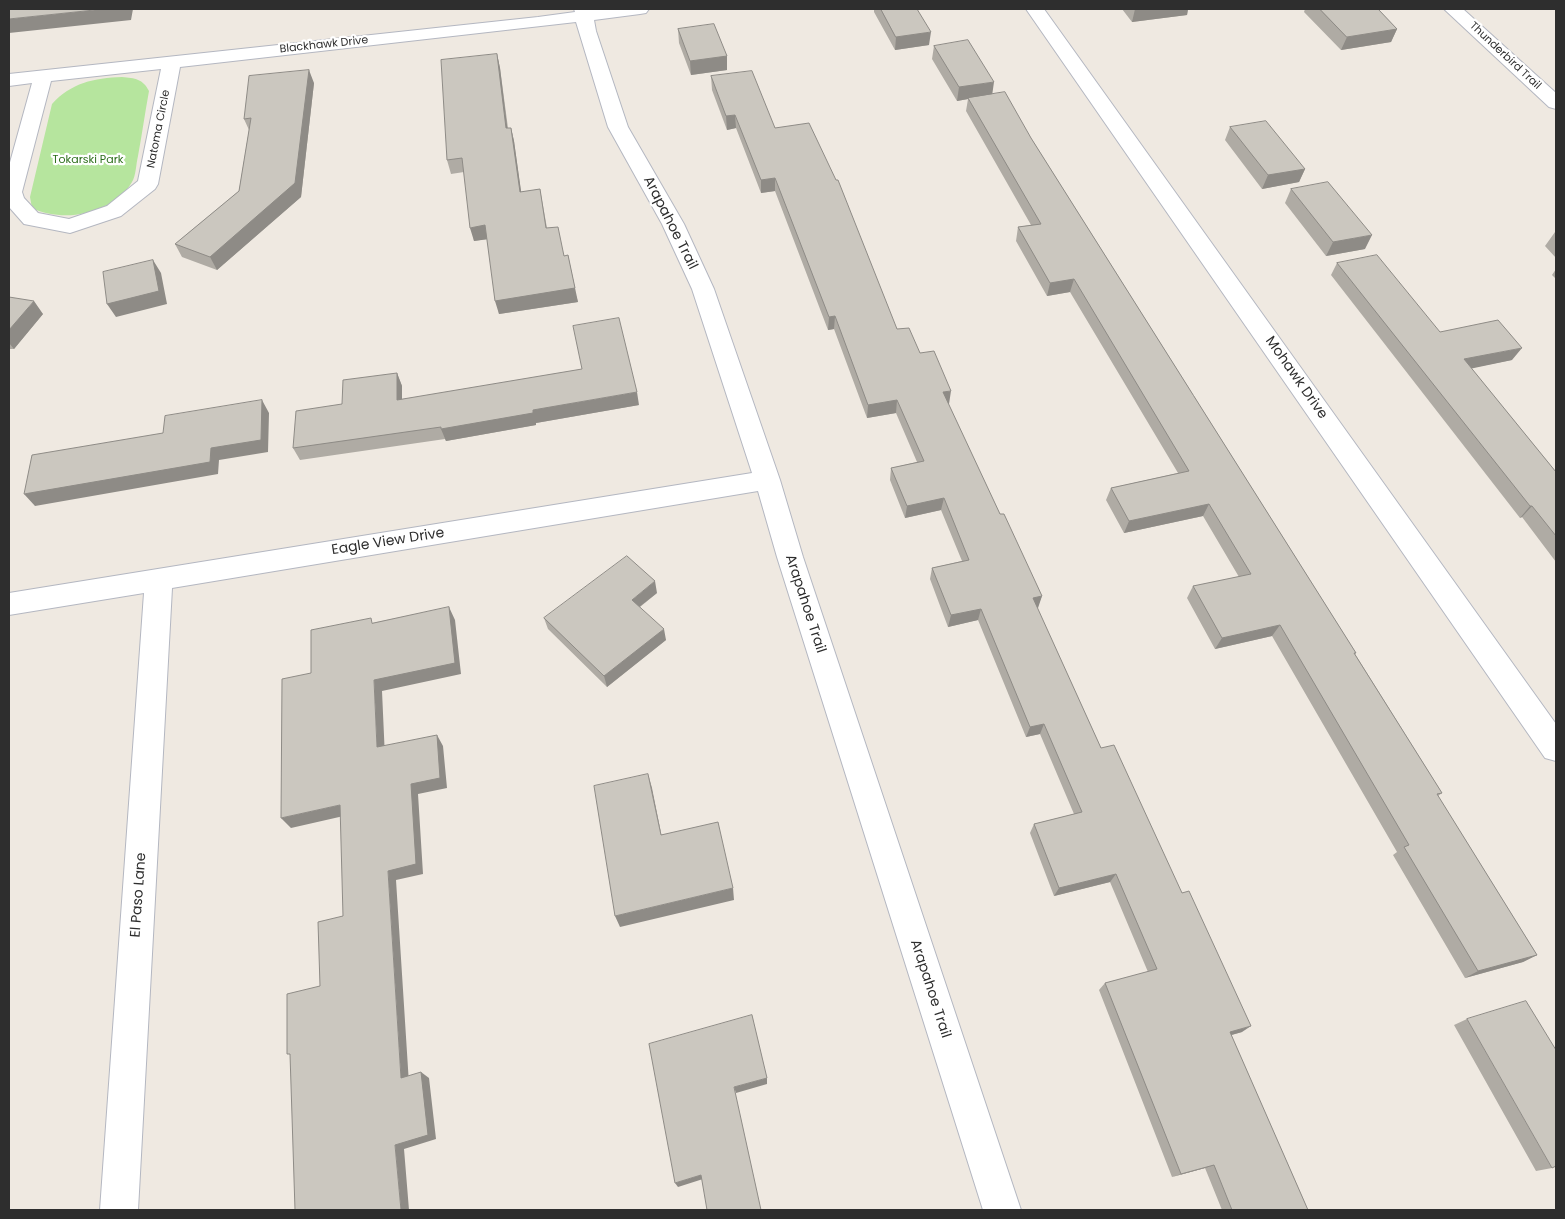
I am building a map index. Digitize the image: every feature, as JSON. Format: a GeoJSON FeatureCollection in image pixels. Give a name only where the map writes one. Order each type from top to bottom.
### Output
{"type":"FeatureCollection","features":[{"type":"Feature","properties":{"kind":"street","name":"Blackhawk Drive"},"geometry":{"type":"LineString","coordinates":[[9,80],[583,12],[640,9]]}},
{"type":"Feature","properties":{"kind":"street","name":"Mohawk Drive"},"geometry":{"type":"LineString","coordinates":[[1035,9],[1556,748]]}},
{"type":"Feature","properties":{"kind":"street","name":"Thunderbird Trail"},"geometry":{"type":"LineString","coordinates":[[1453,9],[1556,103]]}},
{"type":"Feature","properties":{"kind":"street","name":"Arapahoe Trail"},"geometry":{"type":"LineString","coordinates":[[583,12],[587,31],[618,127],[673,224],[703,289],[767,480],[790,557],[1002,1210]]}},
{"type":"Feature","properties":{"kind":"street","name":"Natoma Circle"},"geometry":{"type":"LineString","coordinates":[[43,76],[12,192],[14,200],[31,220],[70,226],[114,211],[148,184],[172,62]]}},
{"type":"Feature","properties":{"kind":"street","name":"Eagle View Drive"},"geometry":{"type":"LineString","coordinates":[[9,604],[767,480]]}},
{"type":"Feature","properties":{"kind":"street","name":"El Paso Lane"},"geometry":{"type":"LineString","coordinates":[[119,1210],[159,580]]}},
{"type":"Feature","properties":{"kind":"green space","name":"Tokarski Park"},"geometry":{"type":"Polygon","coordinates":[[[122,77],[138,80],[149,91],[132,182],[124,193],[113,202],[100,209],[86,213],[58,215],[44,213],[32,208],[30,197],[52,104],[75,86],[93,80],[122,77]]]}},
{"type":"Feature","properties":{"kind":"building"},"geometry":{"type":"Polygon","coordinates":[[[9,9],[104,9],[9,19],[9,9]]]}},
{"type":"Feature","properties":{"kind":"building"},"geometry":{"type":"Polygon","coordinates":[[[881,9],[917,9],[931,32],[896,37],[881,9]]]}},
{"type":"Feature","properties":{"kind":"building"},"geometry":{"type":"Polygon","coordinates":[[[1320,9],[1378,9],[1397,29],[1347,37],[1320,9]]]}},
{"type":"Feature","properties":{"kind":"building"},"geometry":{"type":"Polygon","coordinates":[[[714,24],[727,56],[690,61],[678,29],[714,24]]]}},
{"type":"Feature","properties":{"kind":"building"},"geometry":{"type":"Polygon","coordinates":[[[968,40],[994,82],[959,87],[934,46],[968,40]]]}},
{"type":"Feature","properties":{"kind":"building"},"geometry":{"type":"Polygon","coordinates":[[[497,54],[506,128],[511,128],[520,192],[540,189],[546,228],[558,227],[564,256],[568,255],[575,288],[495,301],[485,225],[470,228],[462,158],[447,160],[441,60],[497,54]]]}},
{"type":"Feature","properties":{"kind":"building"},"geometry":{"type":"Polygon","coordinates":[[[309,70],[295,183],[210,257],[175,244],[239,191],[251,118],[244,119],[249,76],[309,70]]]}},
{"type":"Feature","properties":{"kind":"building"},"geometry":{"type":"Polygon","coordinates":[[[752,71],[775,128],[809,123],[836,180],[838,180],[897,329],[909,328],[920,353],[934,351],[951,391],[943,392],[1000,514],[1004,514],[1042,596],[1033,598],[1101,748],[1114,745],[1182,893],[1189,891],[1251,1026],[1230,1032],[1308,1210],[1232,1210],[1214,1165],[1181,1174],[1105,983],[1157,969],[1116,874],[1059,888],[1034,824],[1082,812],[1044,724],[1030,727],[981,609],[951,615],[932,568],[969,560],[944,498],[907,506],[891,468],[924,461],[897,400],[868,405],[835,316],[829,317],[775,178],[761,180],[735,115],[726,116],[711,76],[752,71]]]}},
{"type":"Feature","properties":{"kind":"building"},"geometry":{"type":"Polygon","coordinates":[[[1005,92],[1031,138],[1356,653],[1354,653],[1442,793],[1437,794],[1537,955],[1478,971],[1404,847],[1409,845],[1280,625],[1222,638],[1193,586],[1251,574],[1209,504],[1129,521],[1111,488],[1189,471],[1074,279],[1050,283],[1018,227],[1041,224],[968,98],[1005,92]]]}},
{"type":"Feature","properties":{"kind":"building"},"geometry":{"type":"Polygon","coordinates":[[[1266,121],[1305,169],[1268,175],[1230,127],[1266,121]]]}},
{"type":"Feature","properties":{"kind":"building"},"geometry":{"type":"Polygon","coordinates":[[[1328,182],[1372,235],[1333,242],[1291,189],[1328,182]]]}},
{"type":"Feature","properties":{"kind":"building"},"geometry":{"type":"Polygon","coordinates":[[[1377,255],[1440,332],[1498,320],[1522,348],[1464,359],[1556,472],[1556,536],[1532,506],[1530,506],[1337,263],[1377,255]]]}},
{"type":"Feature","properties":{"kind":"building"},"geometry":{"type":"Polygon","coordinates":[[[153,260],[159,291],[107,304],[103,272],[153,260]]]}},
{"type":"Feature","properties":{"kind":"building"},"geometry":{"type":"Polygon","coordinates":[[[9,297],[34,301],[9,330],[9,297]]]}},
{"type":"Feature","properties":{"kind":"building"},"geometry":{"type":"Polygon","coordinates":[[[619,318],[637,392],[533,410],[533,413],[441,429],[441,427],[293,448],[296,411],[342,404],[343,380],[397,373],[397,400],[582,369],[573,326],[619,318]]]}},
{"type":"Feature","properties":{"kind":"building"},"geometry":{"type":"Polygon","coordinates":[[[262,400],[261,440],[211,448],[210,462],[24,494],[32,455],[163,433],[165,416],[262,400]]]}},
{"type":"Feature","properties":{"kind":"building"},"geometry":{"type":"Polygon","coordinates":[[[627,556],[655,581],[632,600],[664,629],[604,676],[544,618],[627,556]]]}},
{"type":"Feature","properties":{"kind":"building"},"geometry":{"type":"Polygon","coordinates":[[[449,607],[455,663],[374,680],[377,747],[437,735],[440,778],[411,784],[416,864],[388,871],[401,1078],[421,1072],[428,1135],[395,1145],[401,1210],[295,1210],[290,1054],[287,1054],[287,994],[320,986],[318,922],[343,916],[340,805],[281,818],[282,679],[311,673],[311,630],[371,618],[372,623],[449,607]]]}},
{"type":"Feature","properties":{"kind":"building"},"geometry":{"type":"Polygon","coordinates":[[[648,774],[661,835],[718,822],[733,888],[615,916],[594,786],[648,774]]]}},
{"type":"Feature","properties":{"kind":"building"},"geometry":{"type":"Polygon","coordinates":[[[1526,1001],[1556,1050],[1556,1166],[1552,1168],[1467,1019],[1526,1001]]]}},
{"type":"Feature","properties":{"kind":"building"},"geometry":{"type":"Polygon","coordinates":[[[752,1015],[767,1078],[734,1087],[761,1210],[707,1210],[701,1175],[675,1183],[649,1044],[752,1015]]]}}]}
